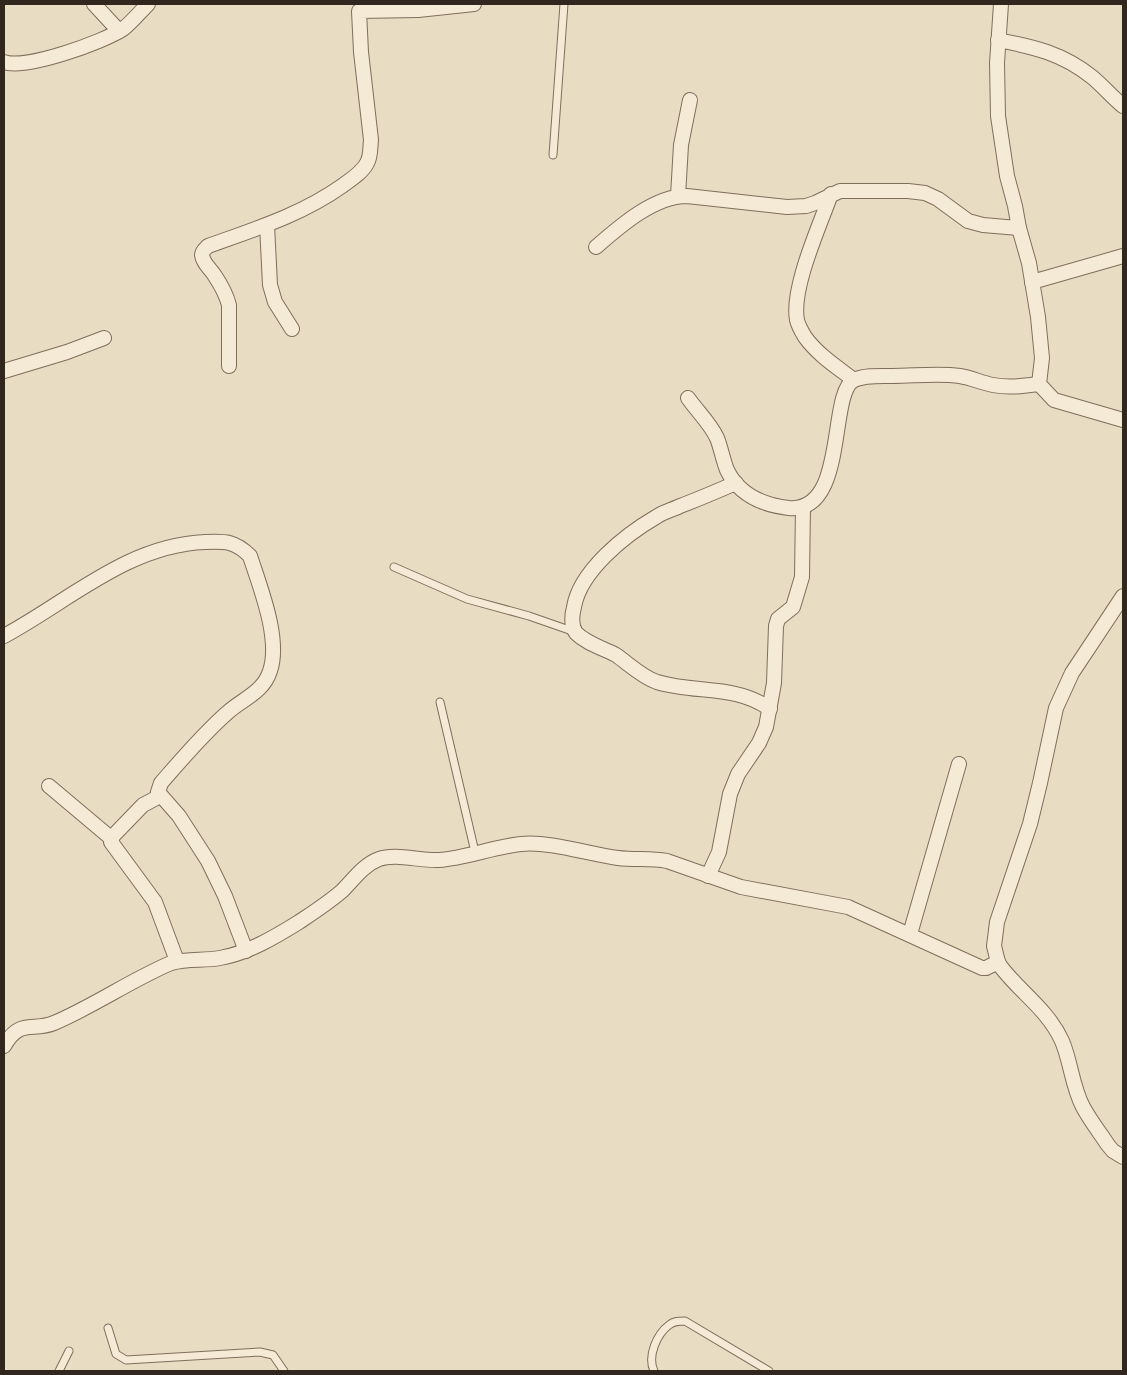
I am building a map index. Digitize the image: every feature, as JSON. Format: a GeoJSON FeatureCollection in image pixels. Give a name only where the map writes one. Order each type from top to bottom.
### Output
{"type":"FeatureCollection","features":[{"type":"Feature","properties":{"kind":"street"},"geometry":{"type":"LineString","coordinates":[[94,4],[118,31]]}},
{"type":"Feature","properties":{"kind":"street"},"geometry":{"type":"LineString","coordinates":[[4,62],[22,64],[81,48],[118,31],[135,18],[148,4]]}},
{"type":"Feature","properties":{"kind":"street"},"geometry":{"type":"LineString","coordinates":[[229,366],[229,305],[226,295],[214,274],[205,264],[202,255],[208,246],[298,213],[321,200],[352,178],[367,163],[370,154],[370,140],[356,7],[418,10],[474,4]]}},
{"type":"Feature","properties":{"kind":"street"},"geometry":{"type":"LineString","coordinates":[[1001,4],[997,63],[998,116],[1007,176],[1032,282],[1042,358],[1039,384],[1054,400],[1123,420]]}},
{"type":"Feature","properties":{"kind":"street"},"geometry":{"type":"LineString","coordinates":[[998,40],[1053,53],[1073,63],[1093,78],[1123,106]]}},
{"type":"Feature","properties":{"kind":"street"},"geometry":{"type":"LineString","coordinates":[[678,196],[681,145],[690,100]]}},
{"type":"Feature","properties":{"kind":"street"},"geometry":{"type":"LineString","coordinates":[[596,248],[615,231],[643,212],[664,199],[678,196],[787,207],[815,204],[840,191],[908,191],[925,193],[938,199],[968,222],[1019,228]]}},
{"type":"Feature","properties":{"kind":"street"},"geometry":{"type":"LineString","coordinates":[[831,194],[804,268],[797,300],[797,320],[804,336],[819,353],[854,380]]}},
{"type":"Feature","properties":{"kind":"street"},"geometry":{"type":"LineString","coordinates":[[267,225],[270,285],[275,302],[292,329]]}},
{"type":"Feature","properties":{"kind":"street"},"geometry":{"type":"LineString","coordinates":[[1032,282],[1123,256]]}},
{"type":"Feature","properties":{"kind":"street"},"geometry":{"type":"LineString","coordinates":[[4,371],[67,352],[104,338]]}},
{"type":"Feature","properties":{"kind":"street"},"geometry":{"type":"LineString","coordinates":[[688,398],[711,426],[728,471],[741,491],[751,498],[772,505],[790,508],[803,507],[810,503],[825,482],[832,463],[844,392],[846,387],[854,380],[871,377],[960,376],[992,385],[1011,387],[1039,384]]}},
{"type":"Feature","properties":{"kind":"street"},"geometry":{"type":"LineString","coordinates":[[736,483],[657,516],[618,544],[591,572],[581,587],[575,600],[572,621],[575,632],[592,644],[614,654],[649,678],[658,682],[740,694],[770,709]]}},
{"type":"Feature","properties":{"kind":"street"},"geometry":{"type":"LineString","coordinates":[[708,876],[719,852],[730,794],[738,774],[759,743],[766,728],[774,683],[776,626],[778,619],[793,606],[802,578],[803,507]]}},
{"type":"Feature","properties":{"kind":"street"},"geometry":{"type":"LineString","coordinates":[[4,636],[117,567],[150,552],[189,543],[226,542],[240,547],[250,556],[272,634],[273,658],[270,672],[256,693],[229,711],[172,770],[159,787],[158,792],[179,816],[208,861],[225,896],[246,951]]}},
{"type":"Feature","properties":{"kind":"street"},"geometry":{"type":"LineString","coordinates":[[1123,596],[1072,673],[1056,708],[1030,824],[997,922],[994,946],[998,962],[1005,972],[1036,1002],[1062,1041],[1072,1078],[1083,1106],[1108,1145],[1113,1151],[1123,1157]]}},
{"type":"Feature","properties":{"kind":"street"},"geometry":{"type":"LineString","coordinates":[[910,934],[960,764]]}},
{"type":"Feature","properties":{"kind":"street"},"geometry":{"type":"LineString","coordinates":[[49,786],[112,839],[112,844],[154,902],[177,961]]}},
{"type":"Feature","properties":{"kind":"street"},"geometry":{"type":"LineString","coordinates":[[112,839],[143,805],[160,796]]}},
{"type":"Feature","properties":{"kind":"street"},"geometry":{"type":"LineString","coordinates":[[4,1046],[14,1032],[23,1028],[52,1024],[177,961],[205,960],[246,951],[297,923],[326,904],[372,862],[381,858],[394,856],[418,860],[446,860],[475,852],[514,845],[537,844],[620,858],[656,859],[684,866],[741,886],[848,907],[982,968],[998,962]]}},
{"type":"Feature","properties":{"kind":"lane"},"geometry":{"type":"LineString","coordinates":[[553,155],[564,4]]}},
{"type":"Feature","properties":{"kind":"lane"},"geometry":{"type":"LineString","coordinates":[[394,567],[466,599],[530,616],[575,632]]}},
{"type":"Feature","properties":{"kind":"lane"},"geometry":{"type":"LineString","coordinates":[[440,702],[475,852]]}},
{"type":"Feature","properties":{"kind":"lane"},"geometry":{"type":"LineString","coordinates":[[654,1371],[652,1354],[660,1336],[669,1325],[676,1321],[684,1321],[769,1371]]}},
{"type":"Feature","properties":{"kind":"lane"},"geometry":{"type":"LineString","coordinates":[[108,1328],[116,1354],[126,1360],[260,1352],[273,1355],[284,1371]]}},
{"type":"Feature","properties":{"kind":"lane"},"geometry":{"type":"LineString","coordinates":[[59,1371],[69,1351]]}}]}
